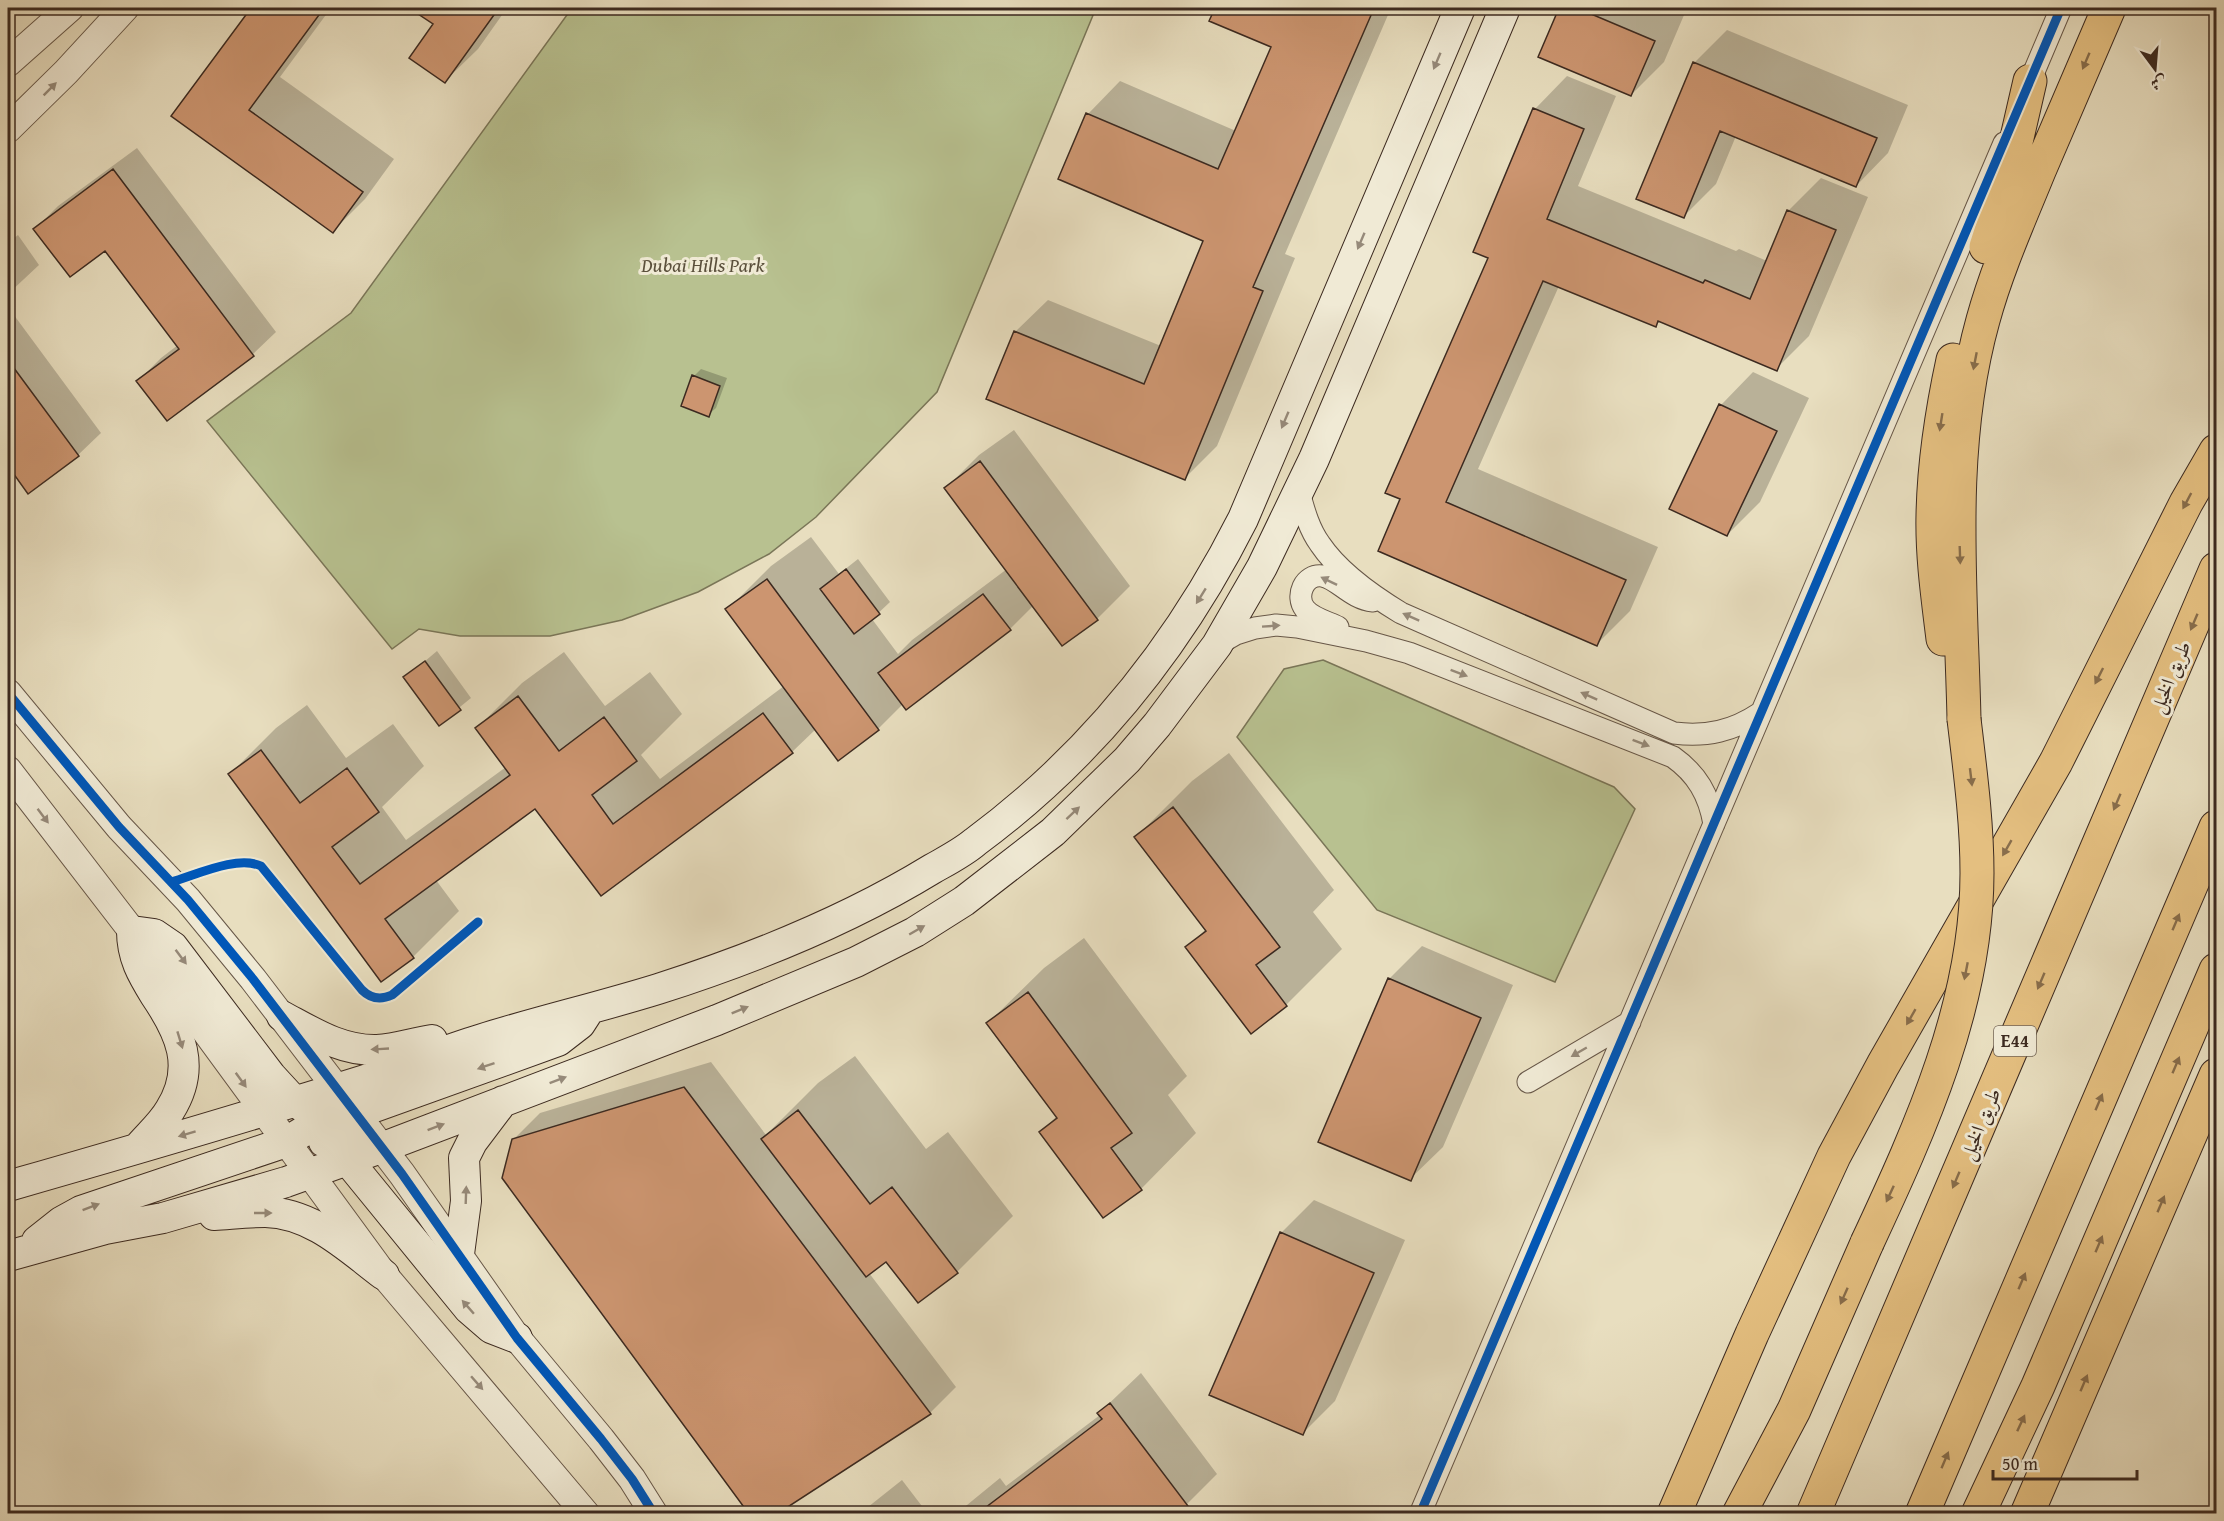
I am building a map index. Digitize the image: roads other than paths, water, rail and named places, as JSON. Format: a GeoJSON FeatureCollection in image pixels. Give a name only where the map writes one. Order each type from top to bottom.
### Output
{"type":"FeatureCollection","features":[{"type":"Feature","properties":{"kind":"highway"},"geometry":{"type":"LineString","coordinates":[[1739,1514],[1782,1433],[1904,1163],[1939,1073],[1958,1008],[1973,935],[1977,874],[1974,802],[1964,719],[1959,525],[1960,455],[1970,386],[1983,321],[2010,240],[2109,8]]}},
{"type":"Feature","properties":{"kind":"highway"},"geometry":{"type":"LineString","coordinates":[[1964,719],[1946,658],[1936,573],[1933,515],[1940,424],[1956,344],[2007,181],[2030,81]]}},
{"type":"Feature","properties":{"kind":"highway"},"geometry":{"type":"LineString","coordinates":[[1674,1514],[1747,1345],[1839,1147],[1883,1065],[2056,762],[2186,503],[2217,451]]}},
{"type":"Feature","properties":{"kind":"highway","name":"طريق الخيل"},"geometry":{"type":"LineString","coordinates":[[1814,1514],[2217,568]]}},
{"type":"Feature","properties":{"kind":"highway"},"geometry":{"type":"LineString","coordinates":[[1922,1514],[2217,827]]}},
{"type":"Feature","properties":{"kind":"highway"},"geometry":{"type":"LineString","coordinates":[[1978,1514],[2038,1386],[2217,970]]}},
{"type":"Feature","properties":{"kind":"highway"},"geometry":{"type":"LineString","coordinates":[[2027,1514],[2217,1076]]}},
{"type":"Feature","properties":{"kind":"highway"},"geometry":{"type":"LineString","coordinates":[[1755,1514],[1779,1458],[1782,1433]]}},
{"type":"Feature","properties":{"kind":"main road"},"geometry":{"type":"LineString","coordinates":[[8,1186],[294,1101],[480,1040],[661,988],[750,956],[835,921],[901,888],[973,844],[1010,814],[1072,759],[1121,707],[1189,616],[1207,586],[1243,519],[1460,8]]}},
{"type":"Feature","properties":{"kind":"main road"},"geometry":{"type":"LineString","coordinates":[[16,1254],[105,1229],[163,1218],[310,1173],[717,1020],[856,962],[915,932],[964,901],[1053,832],[1106,782],[1157,725],[1217,645],[1262,567],[1299,492],[1505,8]]}},
{"type":"Feature","properties":{"kind":"main road"},"geometry":{"type":"LineString","coordinates":[[138,1148],[170,1111],[179,1094],[183,1079],[184,1057],[180,1038],[172,1021],[134,957],[132,931],[154,934],[173,947],[271,1076],[294,1101],[330,1125],[381,1148]]}},
{"type":"Feature","properties":{"kind":"main road"},"geometry":{"type":"LineString","coordinates":[[16,1254],[61,1222],[81,1211],[286,1142],[558,1041],[580,1024],[589,1010]]}},
{"type":"Feature","properties":{"kind":"main road"},"geometry":{"type":"LineString","coordinates":[[282,1016],[324,1039],[355,1049],[395,1048],[440,1038],[480,1040]]}},
{"type":"Feature","properties":{"kind":"main road"},"geometry":{"type":"LineString","coordinates":[[336,1088],[328,1104],[330,1125],[347,1160],[470,1309],[490,1328],[517,1338]]}},
{"type":"Feature","properties":{"kind":"main road"},"geometry":{"type":"LineString","coordinates":[[459,1254],[466,1202],[464,1158],[472,1142],[503,1101]]}},
{"type":"Feature","properties":{"kind":"main road"},"geometry":{"type":"LineString","coordinates":[[263,1110],[330,1125]]}},
{"type":"Feature","properties":{"kind":"main road"},"geometry":{"type":"LineString","coordinates":[[310,1173],[330,1125]]}},
{"type":"Feature","properties":{"kind":"main road"},"geometry":{"type":"LineString","coordinates":[[163,1218],[265,1212],[285,1214],[322,1228],[384,1275]]}},
{"type":"Feature","properties":{"kind":"street"},"geometry":{"type":"LineString","coordinates":[[8,63],[70,8]]}},
{"type":"Feature","properties":{"kind":"street"},"geometry":{"type":"LineString","coordinates":[[8,129],[66,72],[125,8]]}},
{"type":"Feature","properties":{"kind":"street"},"geometry":{"type":"LineString","coordinates":[[1420,1514],[2061,8]]}},
{"type":"Feature","properties":{"kind":"street"},"geometry":{"type":"LineString","coordinates":[[1299,492],[1306,518],[1319,543],[1336,564],[1383,602],[1401,613],[1674,733],[1694,736],[1711,735],[1745,723],[1760,713]]}},
{"type":"Feature","properties":{"kind":"street"},"geometry":{"type":"LineString","coordinates":[[1366,641],[1306,611],[1301,603],[1300,593],[1304,584],[1312,578],[1322,576],[1368,601],[1383,602]]}},
{"type":"Feature","properties":{"kind":"street"},"geometry":{"type":"LineString","coordinates":[[1217,645],[1236,634],[1276,625],[1366,641],[1409,653],[1673,757],[1696,777],[1705,791],[1714,824]]}},
{"type":"Feature","properties":{"kind":"street"},"geometry":{"type":"LineString","coordinates":[[8,693],[119,827],[188,900],[282,1016],[336,1088]]}},
{"type":"Feature","properties":{"kind":"street"},"geometry":{"type":"LineString","coordinates":[[8,770],[132,931],[384,1275],[586,1514]]}},
{"type":"Feature","properties":{"kind":"street"},"geometry":{"type":"LineString","coordinates":[[1528,1082],[1630,1022]]}},
{"type":"Feature","properties":{"kind":"street"},"geometry":{"type":"LineString","coordinates":[[381,1148],[517,1338],[601,1439],[632,1479],[654,1514]]}},
{"type":"Feature","properties":{"kind":"park label","name":"Dubai Hills Park"},"geometry":{"type":"Point","coordinates":[703,265]}}]}
